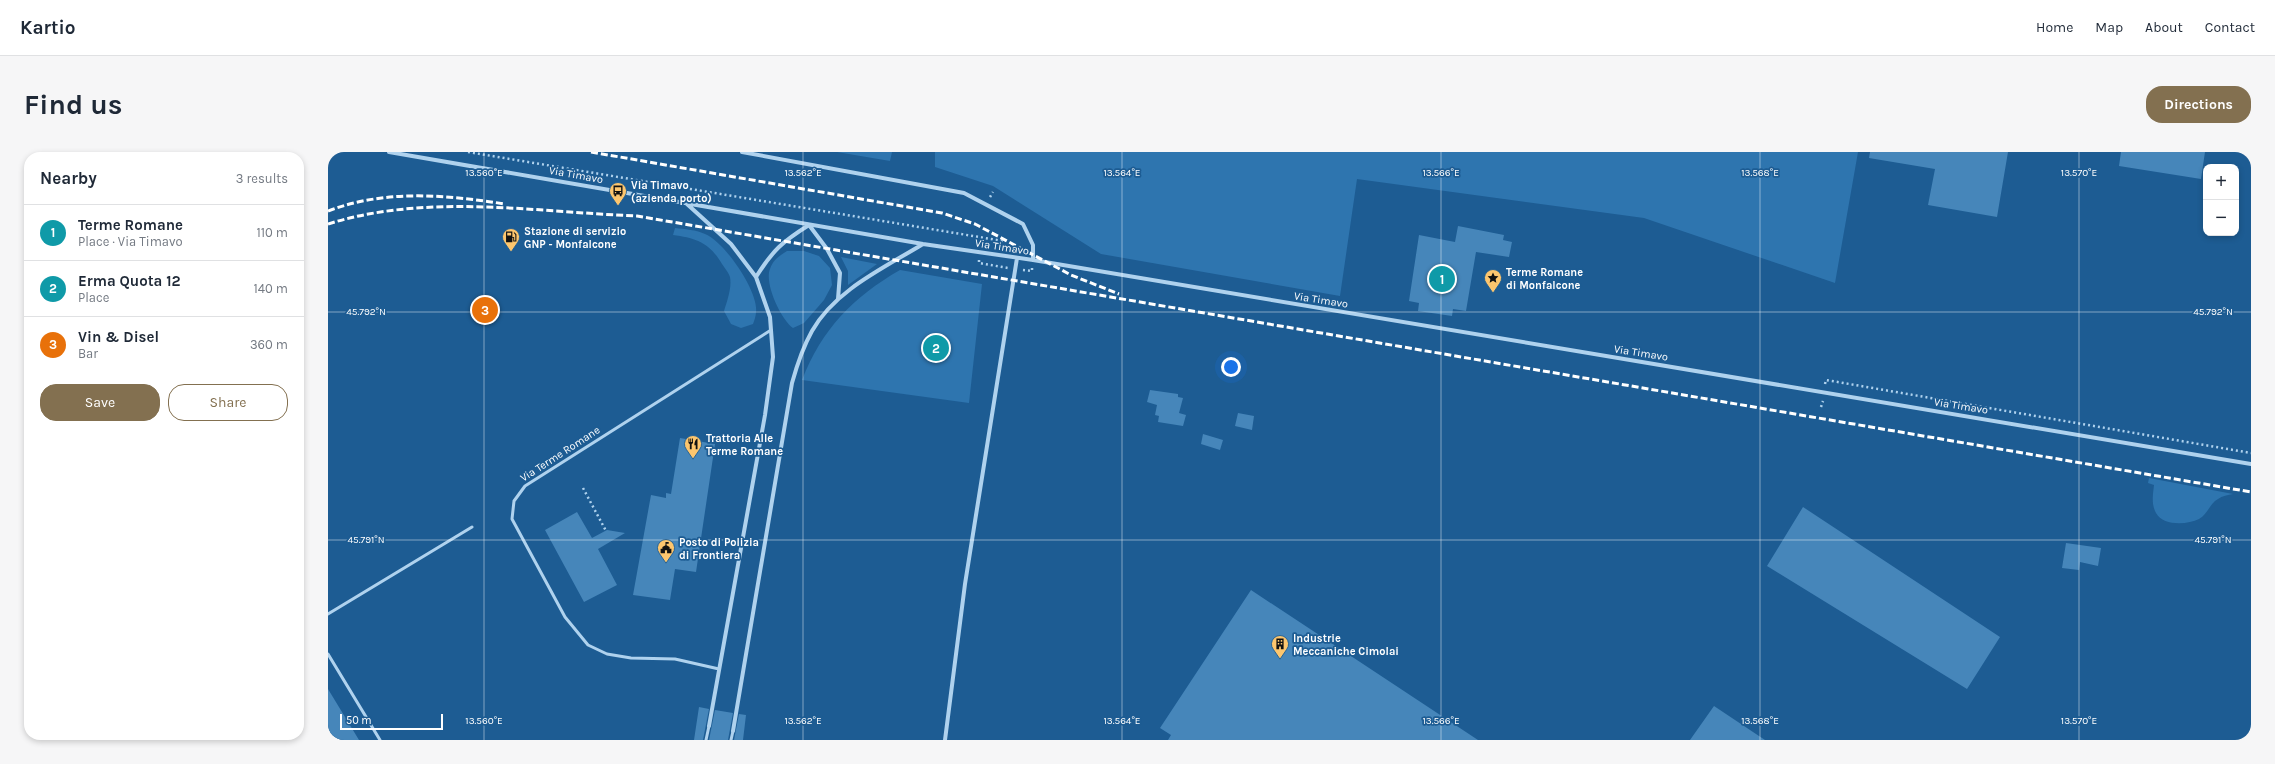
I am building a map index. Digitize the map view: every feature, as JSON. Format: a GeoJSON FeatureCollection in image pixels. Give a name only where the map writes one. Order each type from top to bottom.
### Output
{"type":"FeatureCollection","features":[{"type":"Feature","properties":{"kind":"street","name":"Via Timavo"},"geometry":{"type":"LineString","coordinates":[[389,152],[809,225],[1033,260],[2251,464]]}},
{"type":"Feature","properties":{"kind":"street"},"geometry":{"type":"LineString","coordinates":[[742,152],[964,193],[1023,224],[1033,245],[1033,260]]}},
{"type":"Feature","properties":{"kind":"street"},"geometry":{"type":"LineString","coordinates":[[687,203],[731,244],[756,277],[770,317],[773,357],[765,416],[709,726]]}},
{"type":"Feature","properties":{"kind":"street"},"geometry":{"type":"LineString","coordinates":[[756,277],[771,254],[784,240],[809,225],[827,249],[840,273],[838,299]]}},
{"type":"Feature","properties":{"kind":"street"},"geometry":{"type":"LineString","coordinates":[[733,731],[792,383],[800,356],[812,330],[838,299],[923,244]]}},
{"type":"Feature","properties":{"kind":"street"},"geometry":{"type":"LineString","coordinates":[[945,740],[965,584],[1017,258]]}},
{"type":"Feature","properties":{"kind":"lane","name":"Via Terme Romane"},"geometry":{"type":"LineString","coordinates":[[719,669],[675,659],[631,658],[607,654],[588,645],[565,617],[512,519],[514,500],[525,486],[771,330]]}},
{"type":"Feature","properties":{"kind":"lane"},"geometry":{"type":"LineString","coordinates":[[328,614],[472,526]]}},
{"type":"Feature","properties":{"kind":"lane"},"geometry":{"type":"LineString","coordinates":[[328,654],[380,740]]}},
{"type":"Feature","properties":{"kind":"lane"},"geometry":{"type":"LineString","coordinates":[[706,740],[709,726]]}},
{"type":"Feature","properties":{"kind":"lane"},"geometry":{"type":"LineString","coordinates":[[731,740],[733,731]]}},
{"type":"Feature","properties":{"kind":"path"},"geometry":{"type":"LineString","coordinates":[[468,152],[1003,241]]}},
{"type":"Feature","properties":{"kind":"path"},"geometry":{"type":"LineString","coordinates":[[1826,380],[2251,453]]}},
{"type":"Feature","properties":{"kind":"path"},"geometry":{"type":"LineString","coordinates":[[584,488],[606,531]]}},
{"type":"Feature","properties":{"kind":"shaded area"},"geometry":{"type":"Polygon","coordinates":[[[837,152],[892,152],[890,161],[837,152]]]}},
{"type":"Feature","properties":{"kind":"shaded area"},"geometry":{"type":"Polygon","coordinates":[[[935,152],[1858,152],[1835,283],[1644,218],[1357,179],[1340,296],[1101,254],[993,186],[935,167],[935,152]]]}},
{"type":"Feature","properties":{"kind":"shaded area"},"geometry":{"type":"Polygon","coordinates":[[[675,228],[705,234],[721,246],[730,256],[739,268],[752,292],[756,312],[753,324],[741,328],[731,324],[724,311],[729,294],[729,274],[713,251],[695,240],[673,235],[675,228]]]}},
{"type":"Feature","properties":{"kind":"shaded area"},"geometry":{"type":"Polygon","coordinates":[[[787,251],[804,251],[819,256],[830,268],[832,285],[824,300],[804,323],[793,328],[788,324],[779,310],[771,292],[769,283],[771,266],[777,258],[787,251]]]}},
{"type":"Feature","properties":{"kind":"shaded area"},"geometry":{"type":"Polygon","coordinates":[[[841,257],[877,264],[848,285],[848,271],[841,257]]]}},
{"type":"Feature","properties":{"kind":"shaded area"},"geometry":{"type":"Polygon","coordinates":[[[900,270],[982,284],[969,403],[802,380],[819,345],[841,316],[868,291],[900,270]]]}},
{"type":"Feature","properties":{"kind":"shaded area"},"geometry":{"type":"Polygon","coordinates":[[[2149,478],[2233,494],[2223,496],[2215,501],[2199,519],[2182,523],[2170,522],[2159,517],[2154,510],[2154,485],[2148,483],[2149,478]]]}},
{"type":"Feature","properties":{"kind":"building"},"geometry":{"type":"Polygon","coordinates":[[[1870,152],[2008,152],[1997,217],[1928,205],[1935,169],[1869,158],[1870,152]]]}},
{"type":"Feature","properties":{"kind":"building"},"geometry":{"type":"Polygon","coordinates":[[[2121,152],[2205,152],[2201,179],[2119,166],[2121,152]]]}},
{"type":"Feature","properties":{"kind":"building"},"geometry":{"type":"Polygon","coordinates":[[[1458,226],[1504,235],[1503,240],[1512,242],[1509,257],[1476,252],[1466,311],[1453,309],[1452,316],[1418,311],[1419,303],[1409,301],[1419,235],[1455,242],[1458,226]]]}},
{"type":"Feature","properties":{"kind":"building"},"geometry":{"type":"Polygon","coordinates":[[[1150,390],[1178,394],[1178,397],[1183,398],[1179,413],[1186,415],[1183,426],[1158,422],[1159,416],[1155,415],[1157,405],[1147,402],[1150,390]]]}},
{"type":"Feature","properties":{"kind":"building"},"geometry":{"type":"Polygon","coordinates":[[[1238,413],[1254,416],[1252,430],[1235,426],[1238,413]]]}},
{"type":"Feature","properties":{"kind":"building"},"geometry":{"type":"Polygon","coordinates":[[[1203,434],[1223,440],[1220,450],[1201,444],[1203,434]]]}},
{"type":"Feature","properties":{"kind":"building"},"geometry":{"type":"Polygon","coordinates":[[[680,438],[715,444],[696,572],[675,569],[670,600],[633,595],[651,495],[666,498],[666,493],[671,494],[680,438]]]}},
{"type":"Feature","properties":{"kind":"building"},"geometry":{"type":"Polygon","coordinates":[[[1803,507],[2000,637],[1967,689],[1767,566],[1803,507]]]}},
{"type":"Feature","properties":{"kind":"building"},"geometry":{"type":"Polygon","coordinates":[[[577,512],[592,538],[607,530],[625,533],[598,549],[617,585],[584,602],[545,530],[577,512]]]}},
{"type":"Feature","properties":{"kind":"building"},"geometry":{"type":"Polygon","coordinates":[[[2066,543],[2101,548],[2098,566],[2080,562],[2079,570],[2062,568],[2066,543]]]}},
{"type":"Feature","properties":{"kind":"building","name":"Industrie Meccaniche Cimolai"},"geometry":{"type":"Polygon","coordinates":[[[1251,590],[1478,740],[1168,740],[1171,735],[1160,728],[1251,590]]]}},
{"type":"Feature","properties":{"kind":"building"},"geometry":{"type":"Polygon","coordinates":[[[328,689],[359,740],[328,740],[328,689]]]}},
{"type":"Feature","properties":{"kind":"building"},"geometry":{"type":"Polygon","coordinates":[[[1714,706],[1765,740],[1690,740],[1714,706]]]}},
{"type":"Feature","properties":{"kind":"building"},"geometry":{"type":"Polygon","coordinates":[[[699,707],[709,709],[703,740],[694,740],[699,707]]]}},
{"type":"Feature","properties":{"kind":"building"},"geometry":{"type":"Polygon","coordinates":[[[715,710],[733,713],[728,740],[709,740],[715,710]]]}},
{"type":"Feature","properties":{"kind":"building"},"geometry":{"type":"Polygon","coordinates":[[[739,714],[746,715],[743,740],[734,740],[739,714]]]}},
{"type":"Feature","properties":{"kind":"railway"},"geometry":{"type":"LineString","coordinates":[[591,152],[942,213],[975,224],[1071,275],[1119,294]]}},
{"type":"Feature","properties":{"kind":"railway"},"geometry":{"type":"LineString","coordinates":[[328,211],[372,199],[416,196],[461,198],[505,204]]}},
{"type":"Feature","properties":{"kind":"railway"},"geometry":{"type":"LineString","coordinates":[[328,224],[366,215],[404,209],[442,207],[481,207],[637,216],[2251,492]]}},
{"type":"Feature","properties":{"kind":"place","name":"Via Timavo (azienda porto)"},"geometry":{"type":"Point","coordinates":[618,206]}},
{"type":"Feature","properties":{"kind":"place","name":"Stazione di servizio GNP - Monfalcone"},"geometry":{"type":"Point","coordinates":[511,252]}},
{"type":"Feature","properties":{"kind":"place","name":"Terme Romane"},"geometry":{"type":"Point","coordinates":[1442,279]}},
{"type":"Feature","properties":{"kind":"place","name":"Terme Romane di Monfalcone"},"geometry":{"type":"Point","coordinates":[1493,293]}},
{"type":"Feature","properties":{"kind":"place","name":"Vin & Disel"},"geometry":{"type":"Point","coordinates":[485,310]}},
{"type":"Feature","properties":{"kind":"place","name":"Erma Quota 12"},"geometry":{"type":"Point","coordinates":[936,348]}},
{"type":"Feature","properties":{"kind":"place","name":"Trattoria Alle Terme Romane"},"geometry":{"type":"Point","coordinates":[693,459]}},
{"type":"Feature","properties":{"kind":"place","name":"Posto di Polizia di Frontiera"},"geometry":{"type":"Point","coordinates":[666,563]}},
{"type":"Feature","properties":{"kind":"place","name":"Industrie Meccaniche Cimolai"},"geometry":{"type":"Point","coordinates":[1280,659]}}]}
